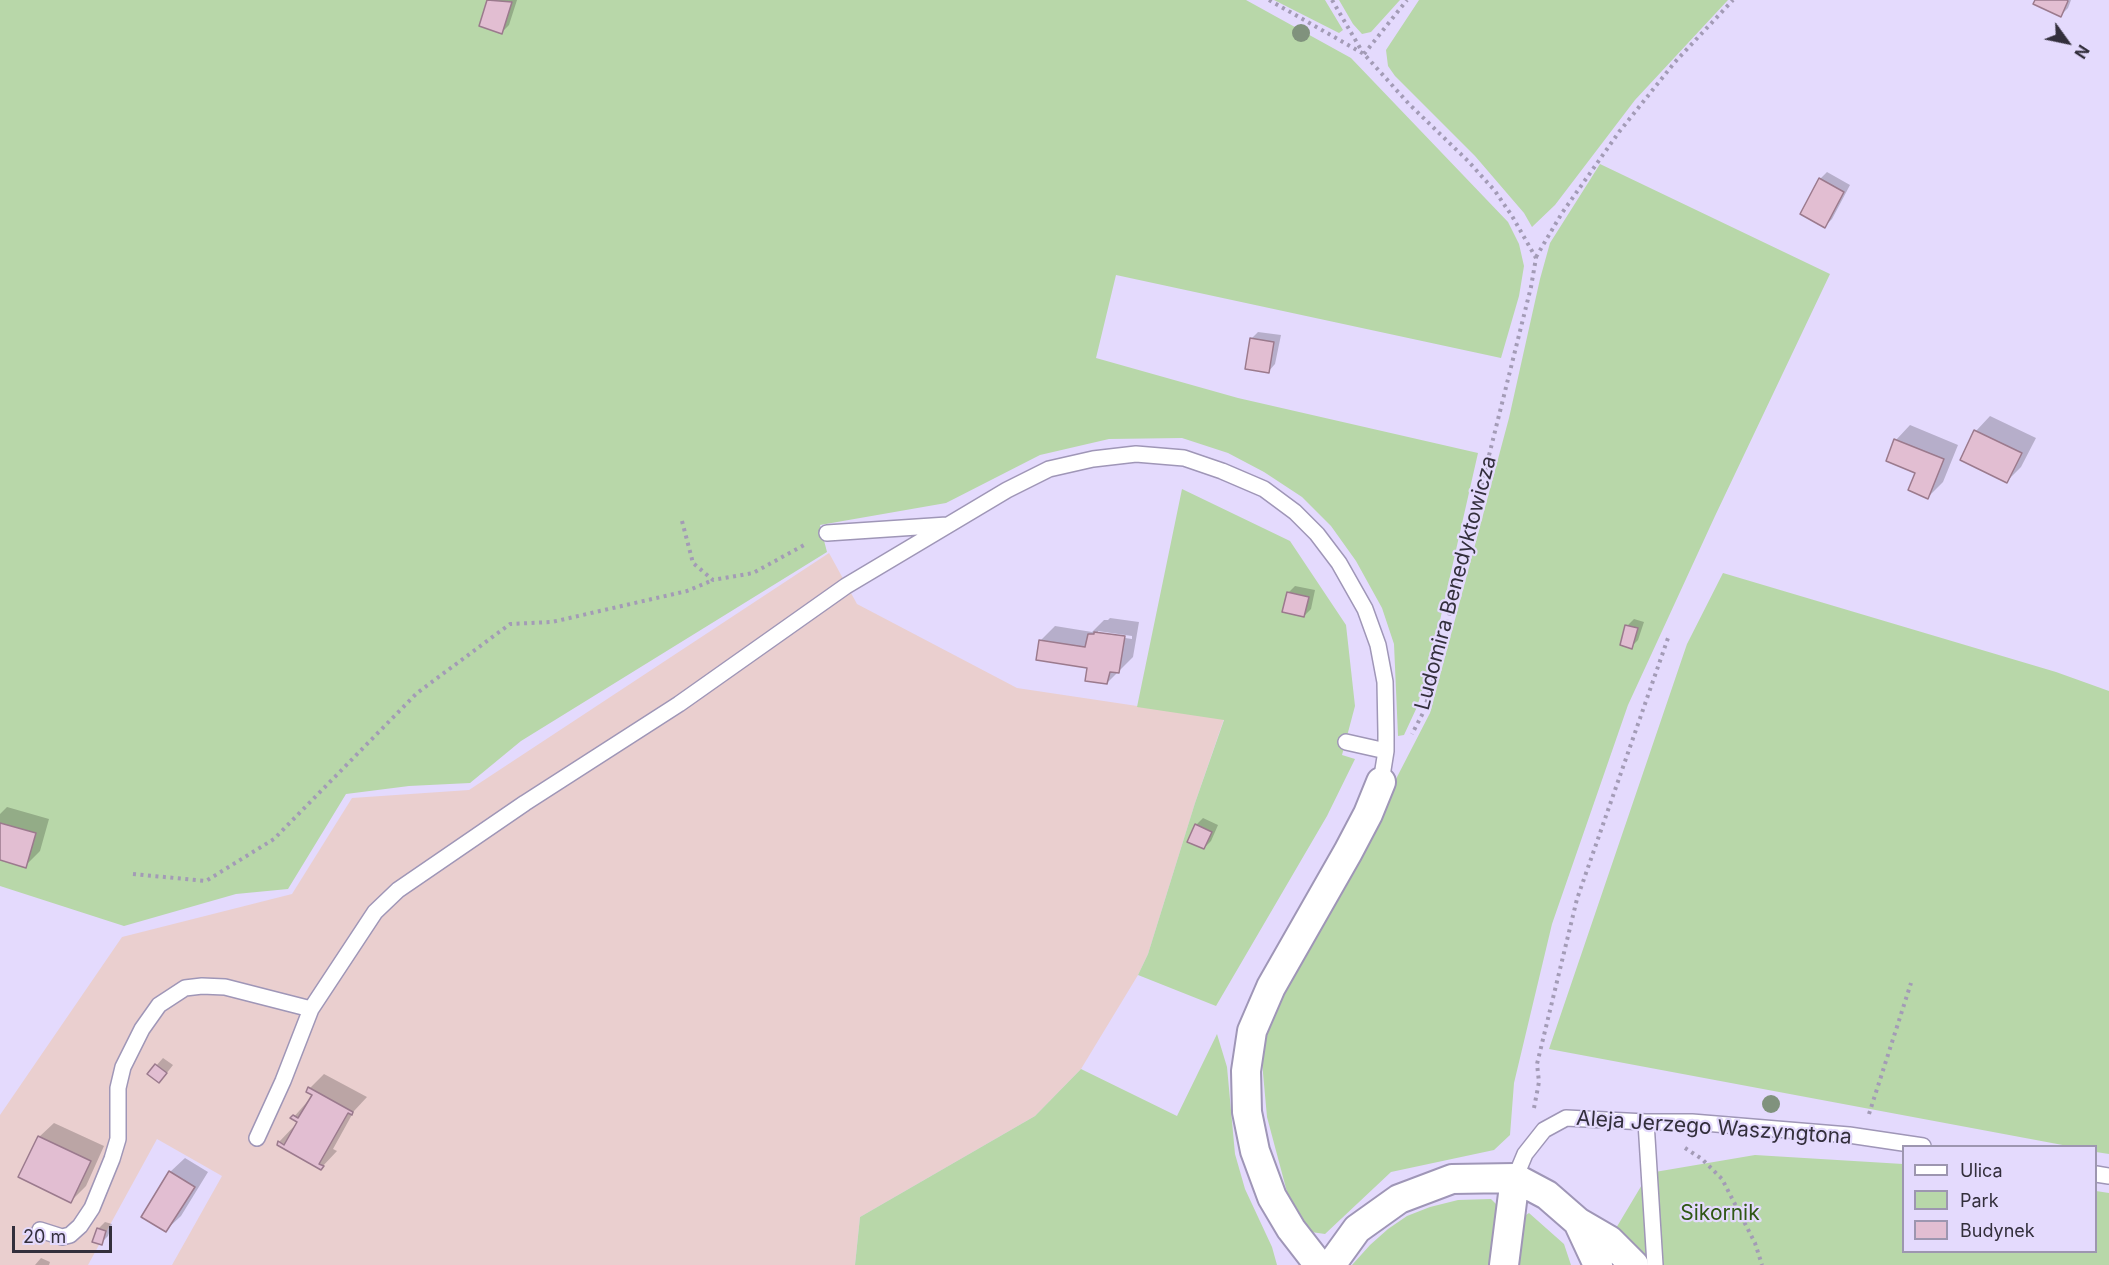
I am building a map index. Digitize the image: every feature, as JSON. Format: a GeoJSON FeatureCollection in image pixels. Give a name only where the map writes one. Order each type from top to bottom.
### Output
{"type":"FeatureCollection","features":[{"type":"Feature","properties":{"kind":"street"},"geometry":{"type":"LineString","coordinates":[[1319,1265],[1291,1229],[1272,1197],[1255,1151],[1249,1122],[1246,1071],[1252,1031],[1271,987],[1348,852],[1381,783]]}},
{"type":"Feature","properties":{"kind":"street"},"geometry":{"type":"LineString","coordinates":[[1520,1166],[1547,1195],[1578,1222],[1609,1240],[1634,1265]]}},
{"type":"Feature","properties":{"kind":"street"},"geometry":{"type":"LineString","coordinates":[[1331,1265],[1357,1229],[1399,1199],[1452,1179],[1520,1166]]}},
{"type":"Feature","properties":{"kind":"street"},"geometry":{"type":"LineString","coordinates":[[1504,1265],[1520,1166]]}},
{"type":"Feature","properties":{"kind":"street"},"geometry":{"type":"LineString","coordinates":[[1578,1222],[1598,1265]]}},
{"type":"Feature","properties":{"kind":"lane"},"geometry":{"type":"LineString","coordinates":[[256,1138],[283,1081],[311,1009],[375,912],[398,890],[515,810],[679,704],[846,586],[952,525],[1007,490],[1049,469],[1093,459],[1136,454],[1184,458],[1264,489],[1295,512],[1317,534],[1339,563],[1365,609],[1378,645],[1385,682],[1386,751],[1381,783]]}},
{"type":"Feature","properties":{"kind":"lane"},"geometry":{"type":"LineString","coordinates":[[827,532],[952,525]]}},
{"type":"Feature","properties":{"kind":"lane"},"geometry":{"type":"LineString","coordinates":[[1346,742],[1386,751]]}},
{"type":"Feature","properties":{"kind":"lane"},"geometry":{"type":"LineString","coordinates":[[40,1230],[62,1237],[70,1235],[80,1226],[92,1208],[118,1139],[118,1088],[123,1067],[142,1029],[159,1005],[185,988],[202,986],[225,987],[311,1009]]}},
{"type":"Feature","properties":{"kind":"lane","name":"Aleja Jerzego Waszyngtona"},"geometry":{"type":"LineString","coordinates":[[1520,1166],[1544,1130],[1566,1118],[1692,1122],[1861,1137],[1916,1145]]}},
{"type":"Feature","properties":{"kind":"lane"},"geometry":{"type":"LineString","coordinates":[[1646,1122],[1655,1265]]}},
{"type":"Feature","properties":{"kind":"path"},"geometry":{"type":"LineString","coordinates":[[1269,0],[1364,54]]}},
{"type":"Feature","properties":{"kind":"path"},"geometry":{"type":"LineString","coordinates":[[1332,0],[1364,54],[1408,104],[1468,161],[1495,192],[1536,258]]}},
{"type":"Feature","properties":{"kind":"path"},"geometry":{"type":"LineString","coordinates":[[1364,54],[1407,0]]}},
{"type":"Feature","properties":{"kind":"path"},"geometry":{"type":"LineString","coordinates":[[1536,258],[1562,213],[1619,132],[1675,62],[1733,0]]}},
{"type":"Feature","properties":{"kind":"path","name":"Ludomira Benedyktowicza"},"geometry":{"type":"LineString","coordinates":[[1409,740],[1424,711],[1433,680],[1531,287],[1536,258]]}},
{"type":"Feature","properties":{"kind":"path"},"geometry":{"type":"LineString","coordinates":[[682,521],[693,563],[713,580]]}},
{"type":"Feature","properties":{"kind":"path"},"geometry":{"type":"LineString","coordinates":[[133,874],[206,881],[274,839],[417,693],[510,624],[552,622],[687,591],[713,580],[753,573],[827,532]]}},
{"type":"Feature","properties":{"kind":"path"},"geometry":{"type":"LineString","coordinates":[[1520,1166],[1539,1082],[1537,1064],[1577,899],[1668,638]]}},
{"type":"Feature","properties":{"kind":"path"},"geometry":{"type":"LineString","coordinates":[[1861,1137],[1911,983]]}},
{"type":"Feature","properties":{"kind":"path"},"geometry":{"type":"LineString","coordinates":[[1646,1122],[1702,1159],[1722,1179],[1755,1243],[1762,1265]]}},
{"type":"Feature","properties":{"kind":"shaded area"},"geometry":{"type":"Polygon","coordinates":[[[829,553],[857,604],[1017,688],[1224,719],[1148,954],[1138,975],[1081,1069],[1035,1116],[860,1217],[855,1265],[172,1265],[222,1176],[157,1139],[88,1265],[0,1265],[0,1115],[122,937],[292,894],[352,798],[469,790],[829,553]]]}},
{"type":"Feature","properties":{"kind":"green space"},"geometry":{"type":"Polygon","coordinates":[[[0,0],[1246,0],[1351,58],[1508,222],[1519,244],[1524,266],[1519,296],[1501,358],[1116,275],[1096,358],[1238,398],[1478,453],[1431,660],[1417,707],[1404,735],[1398,736],[1394,644],[1382,608],[1356,561],[1331,526],[1302,497],[1264,472],[1228,453],[1182,438],[1109,439],[1040,455],[946,503],[820,525],[827,552],[521,741],[470,783],[409,786],[346,794],[288,889],[236,894],[124,926],[0,886],[0,0]]]}},
{"type":"Feature","properties":{"kind":"green space"},"geometry":{"type":"Polygon","coordinates":[[[1274,0],[1325,0],[1343,30],[1339,33],[1274,0]]]}},
{"type":"Feature","properties":{"kind":"green space"},"geometry":{"type":"Polygon","coordinates":[[[1339,0],[1400,0],[1371,32],[1362,34],[1353,24],[1339,0]]]}},
{"type":"Feature","properties":{"kind":"green space"},"geometry":{"type":"Polygon","coordinates":[[[1419,0],[1728,0],[1635,100],[1555,205],[1532,227],[1524,213],[1475,156],[1395,76],[1388,66],[1386,50],[1419,0]]]}},
{"type":"Feature","properties":{"kind":"green space"},"geometry":{"type":"Polygon","coordinates":[[[1600,164],[1830,274],[1628,705],[1552,924],[1514,1083],[1510,1135],[1494,1150],[1391,1172],[1325,1234],[1311,1232],[1287,1192],[1267,1117],[1261,1051],[1274,997],[1363,843],[1430,713],[1509,418],[1550,243],[1600,164]]]}},
{"type":"Feature","properties":{"kind":"green space"},"geometry":{"type":"Polygon","coordinates":[[[1182,489],[1290,541],[1346,625],[1355,706],[1342,755],[1355,759],[1327,816],[1216,1006],[1138,975],[1148,954],[1195,803],[1224,720],[1137,707],[1182,489]]]}},
{"type":"Feature","properties":{"kind":"green space"},"geometry":{"type":"Polygon","coordinates":[[[1723,573],[2056,672],[2109,691],[2109,1154],[2097,1152],[2097,1145],[2063,1145],[1549,1049],[1687,644],[1723,573]]]}},
{"type":"Feature","properties":{"kind":"green space"},"geometry":{"type":"Polygon","coordinates":[[[1217,1034],[1227,1067],[1235,1154],[1245,1189],[1272,1247],[1277,1265],[855,1265],[860,1217],[1035,1116],[1081,1069],[1177,1116],[1217,1034]]]}},
{"type":"Feature","properties":{"kind":"green space","name":"Sikornik"},"geometry":{"type":"Polygon","coordinates":[[[1755,1155],[1902,1164],[1902,1253],[2097,1253],[2097,1191],[2109,1193],[2109,1265],[1594,1265],[1649,1173],[1755,1155]]]}},
{"type":"Feature","properties":{"kind":"green space"},"geometry":{"type":"Polygon","coordinates":[[[1491,1199],[1499,1207],[1496,1235],[1529,1213],[1564,1244],[1571,1265],[1352,1265],[1370,1245],[1407,1216],[1458,1200],[1491,1199]]]}},
{"type":"Feature","properties":{"kind":"building"},"geometry":{"type":"Polygon","coordinates":[[[487,0],[512,2],[502,34],[479,26],[487,0]]]}},
{"type":"Feature","properties":{"kind":"building"},"geometry":{"type":"Polygon","coordinates":[[[2035,0],[2068,1],[2061,17],[2033,4],[2035,0]]]}},
{"type":"Feature","properties":{"kind":"building"},"geometry":{"type":"Polygon","coordinates":[[[1819,178],[1844,192],[1825,228],[1800,214],[1819,178]]]}},
{"type":"Feature","properties":{"kind":"building"},"geometry":{"type":"Polygon","coordinates":[[[1250,338],[1274,342],[1269,373],[1245,369],[1250,338]]]}},
{"type":"Feature","properties":{"kind":"building"},"geometry":{"type":"Polygon","coordinates":[[[1974,430],[2022,453],[2007,483],[1960,460],[1974,430]]]}},
{"type":"Feature","properties":{"kind":"building"},"geometry":{"type":"Polygon","coordinates":[[[1894,439],[1944,459],[1928,499],[1908,490],[1915,473],[1886,461],[1894,439]]]}},
{"type":"Feature","properties":{"kind":"building"},"geometry":{"type":"Polygon","coordinates":[[[1287,592],[1309,597],[1304,617],[1282,612],[1287,592]]]}},
{"type":"Feature","properties":{"kind":"building"},"geometry":{"type":"Polygon","coordinates":[[[1625,625],[1638,628],[1632,649],[1620,645],[1625,625]]]}},
{"type":"Feature","properties":{"kind":"building"},"geometry":{"type":"Polygon","coordinates":[[[1094,632],[1125,636],[1119,673],[1110,672],[1107,684],[1085,681],[1087,668],[1036,660],[1039,640],[1085,647],[1088,634],[1094,634],[1094,632]]]}},
{"type":"Feature","properties":{"kind":"building"},"geometry":{"type":"Polygon","coordinates":[[[0,823],[36,833],[26,868],[0,860],[0,823]]]}},
{"type":"Feature","properties":{"kind":"building"},"geometry":{"type":"Polygon","coordinates":[[[1195,824],[1212,832],[1204,849],[1187,842],[1195,824]]]}},
{"type":"Feature","properties":{"kind":"building"},"geometry":{"type":"Polygon","coordinates":[[[155,1064],[167,1073],[159,1083],[147,1074],[155,1064]]]}},
{"type":"Feature","properties":{"kind":"building"},"geometry":{"type":"Polygon","coordinates":[[[308,1087],[353,1112],[352,1115],[348,1113],[319,1164],[324,1166],[321,1170],[277,1145],[278,1141],[284,1145],[297,1122],[290,1118],[293,1115],[298,1118],[312,1095],[306,1092],[308,1087]]]}},
{"type":"Feature","properties":{"kind":"building"},"geometry":{"type":"Polygon","coordinates":[[[38,1136],[91,1161],[71,1203],[18,1177],[38,1136]]]}},
{"type":"Feature","properties":{"kind":"building"},"geometry":{"type":"Polygon","coordinates":[[[169,1171],[195,1187],[166,1232],[141,1217],[169,1171]]]}},
{"type":"Feature","properties":{"kind":"building"},"geometry":{"type":"Polygon","coordinates":[[[97,1228],[106,1231],[102,1245],[92,1242],[97,1228]]]}}]}
